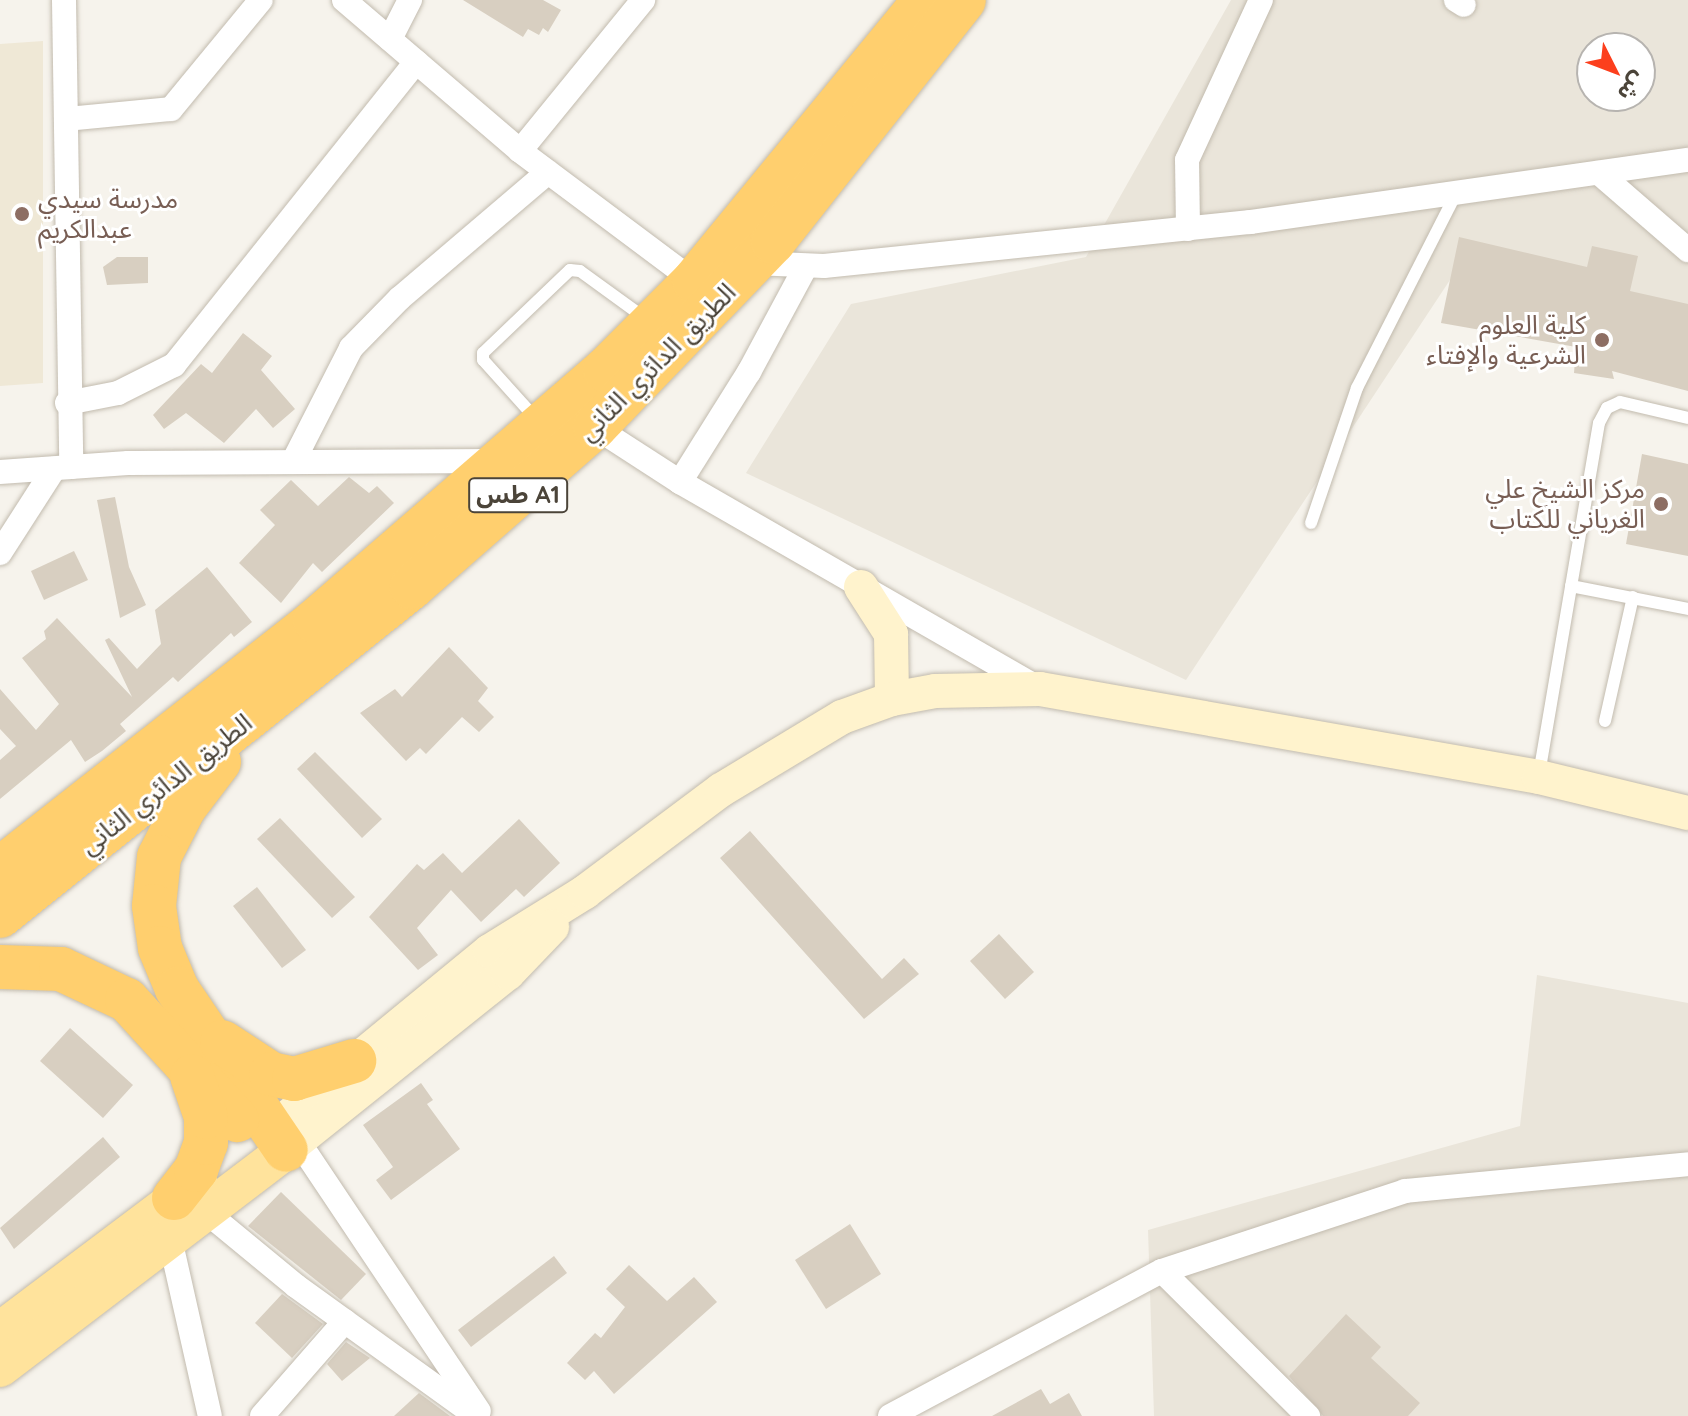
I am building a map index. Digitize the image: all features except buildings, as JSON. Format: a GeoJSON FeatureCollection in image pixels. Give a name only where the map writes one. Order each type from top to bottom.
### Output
{"type":"FeatureCollection","features":[{"type":"Feature","properties":{"kind":"highway","name":"الطريق الدائري الثاني"},"geometry":{"type":"LineString","coordinates":[[0,869],[315,621],[543,427],[694,281],[925,0]]}},
{"type":"Feature","properties":{"kind":"highway","name":"الطريق الدائري الثاني"},"geometry":{"type":"LineString","coordinates":[[0,916],[288,687],[595,427],[754,263],[828,178],[964,0]]}},
{"type":"Feature","properties":{"kind":"highway"},"geometry":{"type":"LineString","coordinates":[[183,1216],[206,1143],[194,1044],[160,948],[154,906],[159,857],[184,808],[208,776],[288,687]]}},
{"type":"Feature","properties":{"kind":"highway"},"geometry":{"type":"LineString","coordinates":[[0,839],[127,767]]}},
{"type":"Feature","properties":{"kind":"highway"},"geometry":{"type":"LineString","coordinates":[[0,967],[61,969],[94,981],[194,1044],[271,1074],[294,1079],[354,1061]]}},
{"type":"Feature","properties":{"kind":"highway"},"geometry":{"type":"LineString","coordinates":[[194,1044],[275,1145]]}},
{"type":"Feature","properties":{"kind":"main road"},"geometry":{"type":"LineString","coordinates":[[861,587],[891,634],[892,699]]}},
{"type":"Feature","properties":{"kind":"main road"},"geometry":{"type":"LineString","coordinates":[[275,1145],[354,1061],[490,951],[585,892],[765,760],[842,717],[892,699],[935,691],[1040,689],[1539,777],[1688,813]]}},
{"type":"Feature","properties":{"kind":"main road"},"geometry":{"type":"LineString","coordinates":[[0,1368],[183,1216],[508,973],[585,892]]}},
{"type":"Feature","properties":{"kind":"main road"},"geometry":{"type":"LineString","coordinates":[[0,1331],[183,1216]]}},
{"type":"Feature","properties":{"kind":"street"},"geometry":{"type":"LineString","coordinates":[[0,553],[63,468],[67,403],[64,0]]}},
{"type":"Feature","properties":{"kind":"street"},"geometry":{"type":"LineString","coordinates":[[67,119],[171,109],[261,0]]}},
{"type":"Feature","properties":{"kind":"street"},"geometry":{"type":"LineString","coordinates":[[344,0],[520,151],[694,281]]}},
{"type":"Feature","properties":{"kind":"street"},"geometry":{"type":"LineString","coordinates":[[390,39],[410,0]]}},
{"type":"Feature","properties":{"kind":"street"},"geometry":{"type":"LineString","coordinates":[[520,151],[643,0]]}},
{"type":"Feature","properties":{"kind":"street"},"geometry":{"type":"LineString","coordinates":[[1188,229],[1187,160],[1261,0]]}},
{"type":"Feature","properties":{"kind":"street"},"geometry":{"type":"LineString","coordinates":[[67,403],[118,393],[174,365],[416,62]]}},
{"type":"Feature","properties":{"kind":"street"},"geometry":{"type":"LineString","coordinates":[[754,263],[806,266],[1188,229],[1688,160]]}},
{"type":"Feature","properties":{"kind":"street"},"geometry":{"type":"LineString","coordinates":[[293,462],[351,348],[400,298],[548,172]]}},
{"type":"Feature","properties":{"kind":"street"},"geometry":{"type":"LineString","coordinates":[[1599,173],[1688,250]]}},
{"type":"Feature","properties":{"kind":"street"},"geometry":{"type":"LineString","coordinates":[[680,482],[749,372],[806,266]]}},
{"type":"Feature","properties":{"kind":"street"},"geometry":{"type":"LineString","coordinates":[[595,427],[680,482],[1040,689]]}},
{"type":"Feature","properties":{"kind":"street"},"geometry":{"type":"LineString","coordinates":[[0,472],[293,462],[506,460]]}},
{"type":"Feature","properties":{"kind":"street"},"geometry":{"type":"LineString","coordinates":[[275,1145],[483,1416]]}},
{"type":"Feature","properties":{"kind":"street"},"geometry":{"type":"LineString","coordinates":[[890,1416],[1162,1271],[1405,1191],[1688,1164]]}},
{"type":"Feature","properties":{"kind":"street"},"geometry":{"type":"LineString","coordinates":[[183,1216],[345,1321],[476,1416]]}},
{"type":"Feature","properties":{"kind":"street"},"geometry":{"type":"LineString","coordinates":[[183,1216],[210,1416]]}},
{"type":"Feature","properties":{"kind":"street"},"geometry":{"type":"LineString","coordinates":[[1162,1271],[1308,1416]]}},
{"type":"Feature","properties":{"kind":"street"},"geometry":{"type":"LineString","coordinates":[[262,1416],[345,1321]]}},
{"type":"Feature","properties":{"kind":"lane"},"geometry":{"type":"LineString","coordinates":[[1311,523],[1357,388],[1457,193]]}},
{"type":"Feature","properties":{"kind":"lane"},"geometry":{"type":"LineString","coordinates":[[543,427],[483,360],[483,353],[494,342],[575,269],[652,323]]}},
{"type":"Feature","properties":{"kind":"lane"},"geometry":{"type":"LineString","coordinates":[[1539,777],[1599,423],[1607,408],[1620,402],[1688,418]]}},
{"type":"Feature","properties":{"kind":"lane"},"geometry":{"type":"LineString","coordinates":[[1571,586],[1688,609]]}},
{"type":"Feature","properties":{"kind":"lane"},"geometry":{"type":"LineString","coordinates":[[1605,721],[1633,597]]}},
{"type":"Feature","properties":{"kind":"shaded area"},"geometry":{"type":"Polygon","coordinates":[[[1231,0],[1688,0],[1688,336],[1475,242],[1186,680],[746,473],[851,304],[1086,257],[1231,0]]]}},
{"type":"Feature","properties":{"kind":"shaded area","name":"مدرسة سيدي عبدالكريم"},"geometry":{"type":"Polygon","coordinates":[[[43,41],[43,383],[0,386],[0,44],[43,41]]]}},
{"type":"Feature","properties":{"kind":"shaded area"},"geometry":{"type":"Polygon","coordinates":[[[1537,975],[1688,1003],[1688,1416],[1154,1416],[1148,1230],[1520,1126],[1537,975]]]}},
{"type":"Feature","properties":{"kind":"place","name":"مدرسة سيدي عبدالكريم"},"geometry":{"type":"Point","coordinates":[22,214]}},
{"type":"Feature","properties":{"kind":"place","name":"كلية العلوم الشرعية والإفتاء"},"geometry":{"type":"Point","coordinates":[1602,340]}},
{"type":"Feature","properties":{"kind":"place","name":"مركز الشيخ علي الغرياني للكتاب"},"geometry":{"type":"Point","coordinates":[1661,504]}}]}
